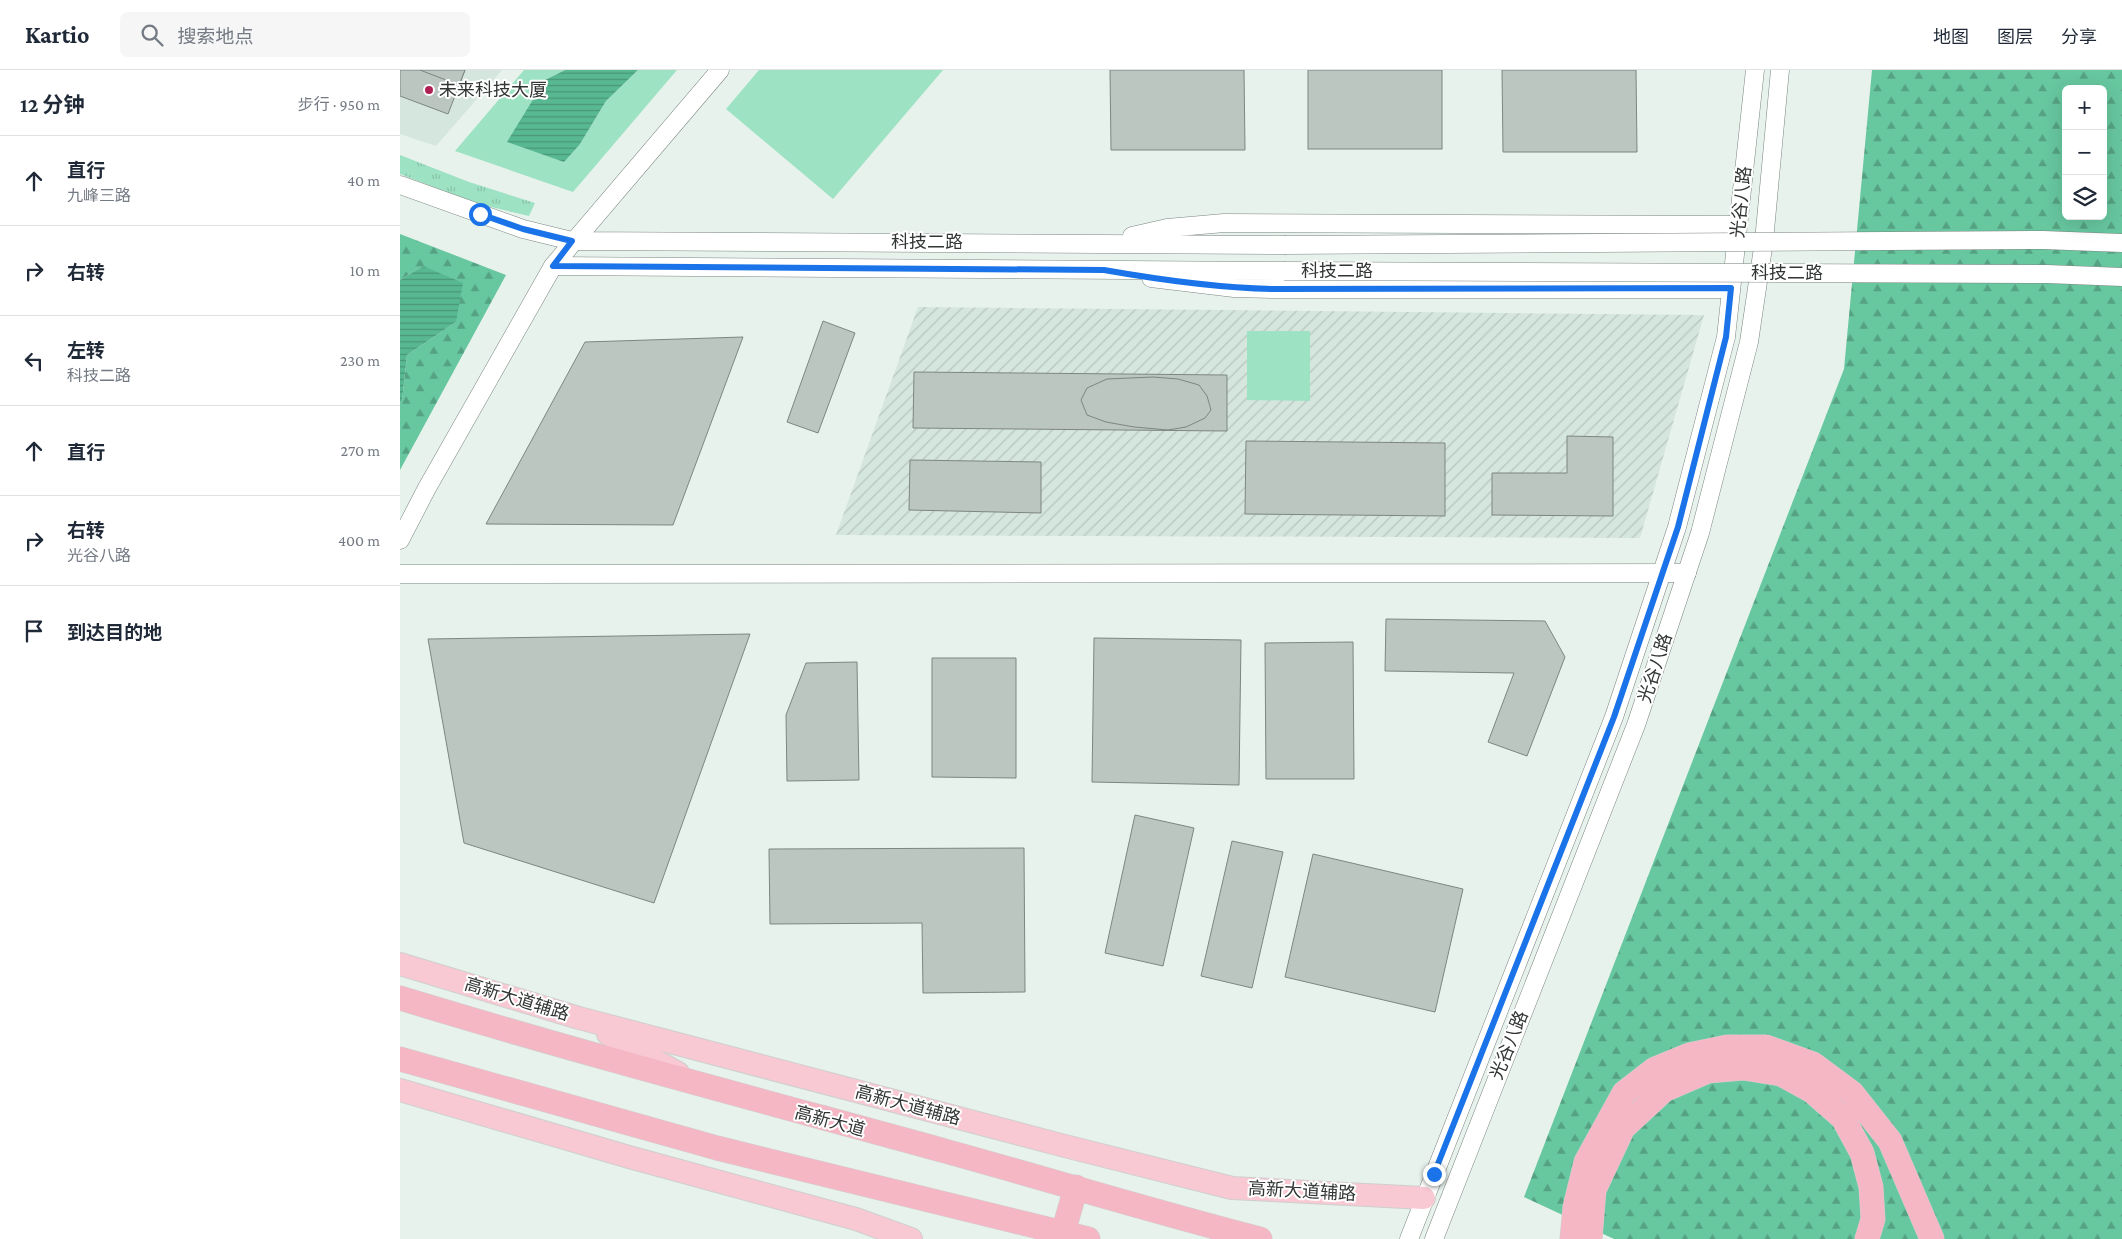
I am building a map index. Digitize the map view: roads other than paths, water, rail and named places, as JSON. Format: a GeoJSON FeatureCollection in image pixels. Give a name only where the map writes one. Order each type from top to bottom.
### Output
{"type":"FeatureCollection","features":[{"type":"Feature","properties":{"kind":"highway","name":"高新大道"},"geometry":{"type":"LineString","coordinates":[[400,998],[504,1030],[692,1081],[786,1109],[1076,1187],[1251,1237],[1272,1239]]}},
{"type":"Feature","properties":{"kind":"highway"},"geometry":{"type":"LineString","coordinates":[[1572,1239],[1575,1207],[1586,1162],[1624,1093],[1655,1069],[1689,1055],[1728,1047],[1766,1047],[1813,1064],[1852,1093],[1890,1141],[1932,1239]]}},
{"type":"Feature","properties":{"kind":"highway"},"geometry":{"type":"LineString","coordinates":[[407,1064],[716,1148],[1088,1239]]}},
{"type":"Feature","properties":{"kind":"highway"},"geometry":{"type":"LineString","coordinates":[[1590,1239],[1594,1190],[1623,1128],[1664,1090],[1708,1071],[1743,1068],[1781,1074],[1812,1091],[1843,1118],[1862,1153],[1871,1187],[1873,1219],[1867,1239]]}},
{"type":"Feature","properties":{"kind":"highway"},"geometry":{"type":"LineString","coordinates":[[716,1148],[1019,1239]]}},
{"type":"Feature","properties":{"kind":"highway"},"geometry":{"type":"LineString","coordinates":[[1063,1233],[1076,1187]]}},
{"type":"Feature","properties":{"kind":"main road","name":"高新大道辅路"},"geometry":{"type":"LineString","coordinates":[[400,964],[579,1018],[1232,1188],[1424,1198]]}},
{"type":"Feature","properties":{"kind":"main road"},"geometry":{"type":"LineString","coordinates":[[579,1018],[692,1081]]}},
{"type":"Feature","properties":{"kind":"main road"},"geometry":{"type":"LineString","coordinates":[[400,1090],[629,1157],[856,1219],[912,1239]]}},
{"type":"Feature","properties":{"kind":"street"},"geometry":{"type":"LineString","coordinates":[[400,540],[427,488],[553,266],[572,241],[720,70]]}},
{"type":"Feature","properties":{"kind":"street","name":"光谷八路"},"geometry":{"type":"LineString","coordinates":[[1408,1239],[1614,717],[1678,527],[1726,337],[1755,70]]}},
{"type":"Feature","properties":{"kind":"street","name":"光谷八路"},"geometry":{"type":"LineString","coordinates":[[1434,1239],[1636,725],[1700,533],[1749,342],[1764,241],[1780,70]]}},
{"type":"Feature","properties":{"kind":"street","name":"科技二路"},"geometry":{"type":"LineString","coordinates":[[400,185],[523,229],[572,241],[1103,242],[1284,245],[2034,240],[2122,243]]}},
{"type":"Feature","properties":{"kind":"street"},"geometry":{"type":"LineString","coordinates":[[1103,242],[1167,228],[1224,223],[1738,225]]}},
{"type":"Feature","properties":{"kind":"street","name":"科技二路"},"geometry":{"type":"LineString","coordinates":[[553,266],[2047,274],[2122,277]]}},
{"type":"Feature","properties":{"kind":"street"},"geometry":{"type":"LineString","coordinates":[[1104,270],[1176,283],[1234,288],[1731,288]]}},
{"type":"Feature","properties":{"kind":"street"},"geometry":{"type":"LineString","coordinates":[[400,574],[1687,573]]}},
{"type":"Feature","properties":{"kind":"place","name":"未来科技大厦"},"geometry":{"type":"Point","coordinates":[429,90]}}]}
